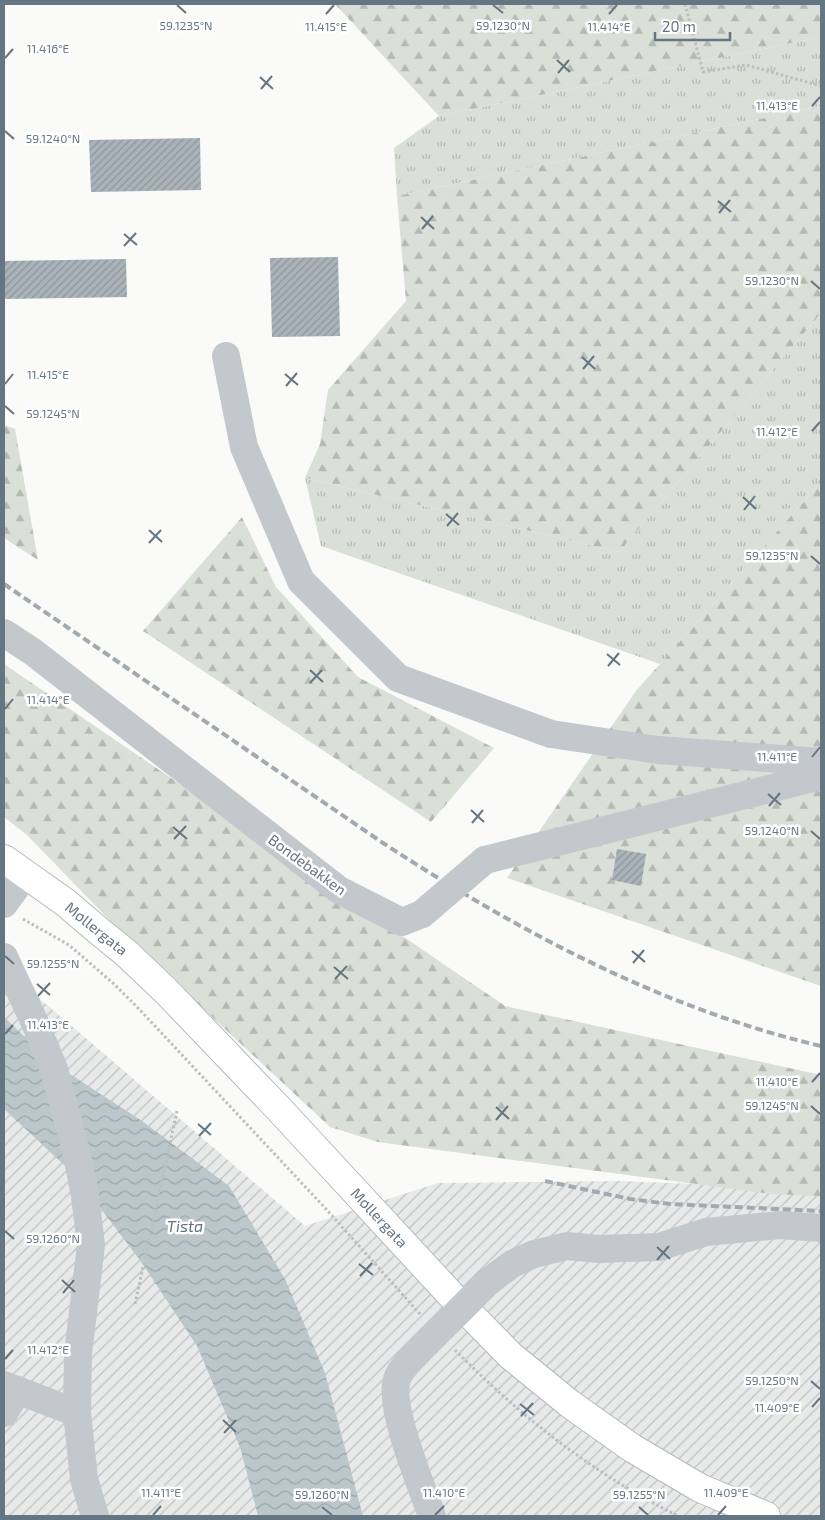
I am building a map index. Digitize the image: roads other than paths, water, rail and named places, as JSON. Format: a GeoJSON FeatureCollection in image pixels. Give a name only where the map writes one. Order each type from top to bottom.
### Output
{"type":"FeatureCollection","features":[{"type":"Feature","properties":{"kind":"main road","name":"Møllergata"},"geometry":{"type":"LineString","coordinates":[[4,859],[120,948],[166,991],[279,1109],[427,1270],[512,1356],[570,1404],[632,1448],[700,1488],[766,1516]]}},
{"type":"Feature","properties":{"kind":"street"},"geometry":{"type":"LineString","coordinates":[[226,356],[244,447],[301,581],[398,678],[551,734],[658,750],[821,762]]}},
{"type":"Feature","properties":{"kind":"street","name":"Bondebakken"},"geometry":{"type":"LineString","coordinates":[[4,633],[33,652],[339,890],[402,922],[422,914],[485,860],[821,776]]}},
{"type":"Feature","properties":{"kind":"street"},"geometry":{"type":"LineString","coordinates":[[10,910],[26,874]]}},
{"type":"Feature","properties":{"kind":"street"},"geometry":{"type":"LineString","coordinates":[[6,962],[35,1023],[54,1070],[77,1155],[91,1245],[78,1354],[77,1413],[84,1479],[95,1516]]}},
{"type":"Feature","properties":{"kind":"street"},"geometry":{"type":"LineString","coordinates":[[432,1516],[404,1436],[397,1407],[397,1380],[401,1371],[418,1352],[488,1282],[512,1264],[534,1254],[567,1246],[599,1249],[660,1248],[706,1232],[780,1225],[821,1228]]}},
{"type":"Feature","properties":{"kind":"street"},"geometry":{"type":"LineString","coordinates":[[4,1413],[11,1387],[77,1413]]}},
{"type":"Feature","properties":{"kind":"water","name":"Tista"},"geometry":{"type":"Polygon","coordinates":[[[4,1017],[50,1061],[142,1121],[229,1186],[285,1279],[325,1373],[363,1516],[258,1516],[240,1447],[197,1346],[142,1263],[76,1176],[4,1109],[4,1017]]]}},
{"type":"Feature","properties":{"kind":"railway"},"geometry":{"type":"LineString","coordinates":[[4,584],[383,843],[486,907],[593,964],[649,989],[705,1011],[762,1030],[821,1046]]}},
{"type":"Feature","properties":{"kind":"railway"},"geometry":{"type":"LineString","coordinates":[[545,1181],[630,1199],[670,1204],[821,1211]]}}]}
